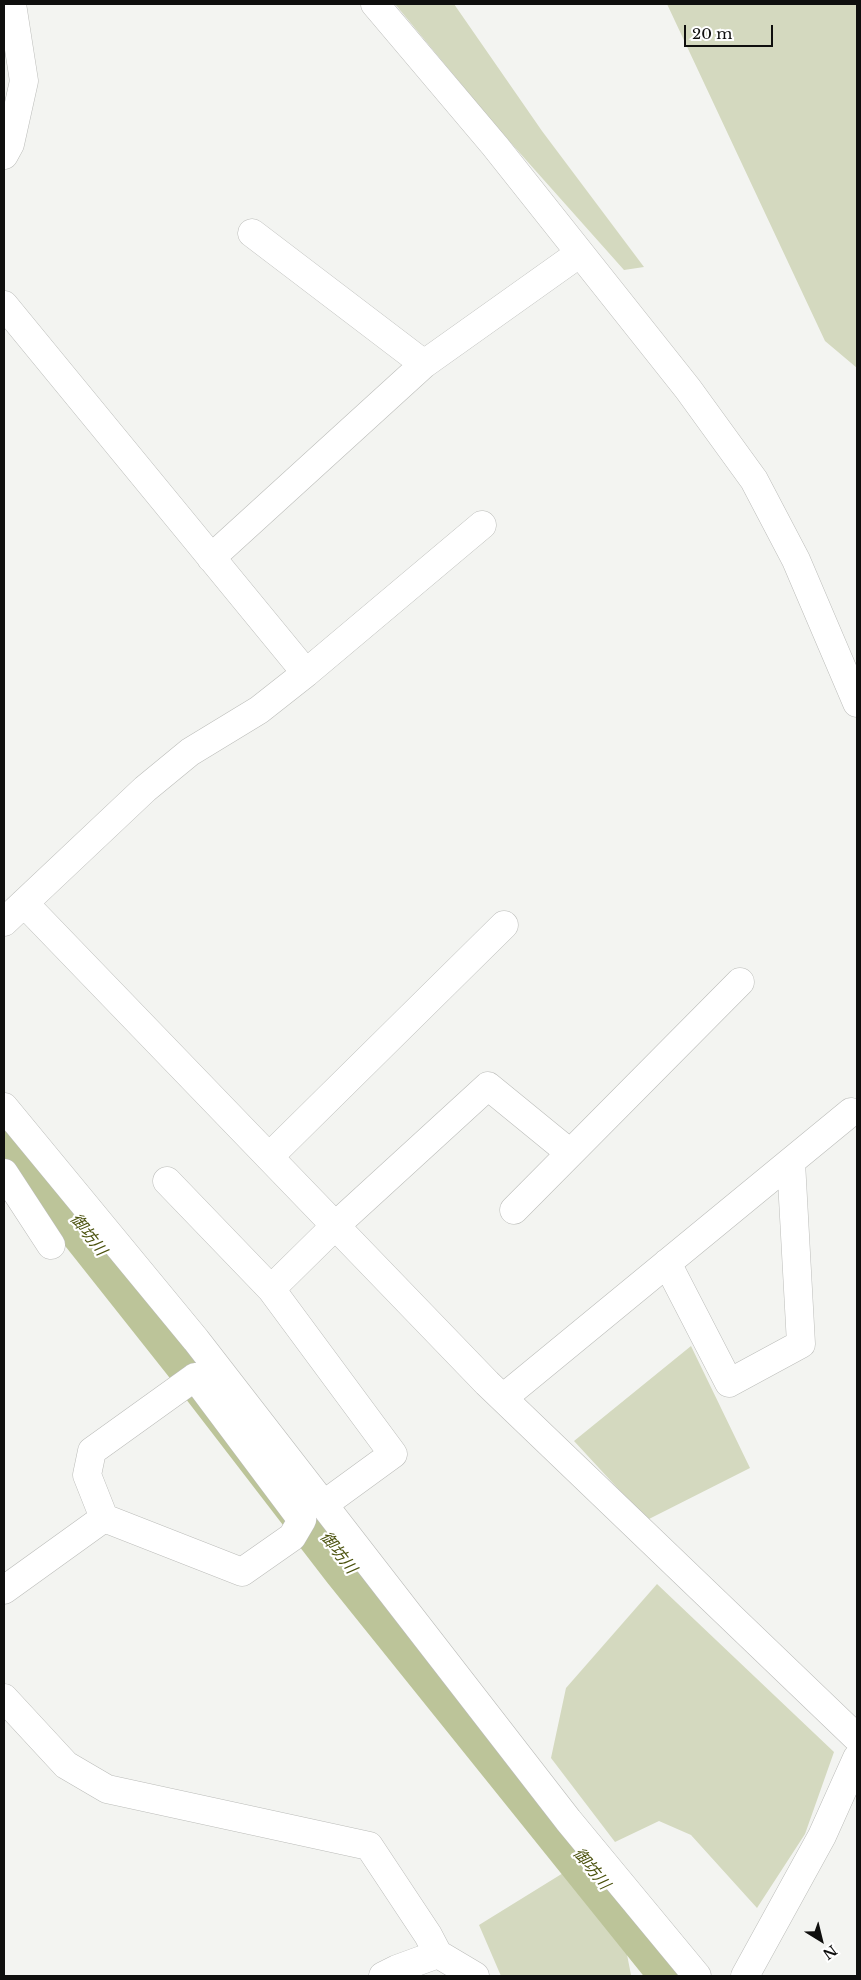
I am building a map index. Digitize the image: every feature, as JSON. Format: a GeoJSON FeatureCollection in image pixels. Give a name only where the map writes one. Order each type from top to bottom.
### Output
{"type":"FeatureCollection","features":[{"type":"Feature","properties":{"kind":"street"},"geometry":{"type":"LineString","coordinates":[[4,156],[10,144],[24,81],[12,4]]}},
{"type":"Feature","properties":{"kind":"street"},"geometry":{"type":"LineString","coordinates":[[375,4],[495,146],[688,389],[754,480],[796,560],[857,703]]}},
{"type":"Feature","properties":{"kind":"street"},"geometry":{"type":"LineString","coordinates":[[252,232],[424,364]]}},
{"type":"Feature","properties":{"kind":"street"},"geometry":{"type":"LineString","coordinates":[[211,558],[424,364],[580,253]]}},
{"type":"Feature","properties":{"kind":"street"},"geometry":{"type":"LineString","coordinates":[[4,305],[306,673]]}},
{"type":"Feature","properties":{"kind":"street"},"geometry":{"type":"LineString","coordinates":[[4,922],[145,789],[190,752],[259,710],[306,673],[482,525]]}},
{"type":"Feature","properties":{"kind":"street"},"geometry":{"type":"LineString","coordinates":[[24,904],[503,1398],[857,1738]]}},
{"type":"Feature","properties":{"kind":"street"},"geometry":{"type":"LineString","coordinates":[[269,1157],[504,925]]}},
{"type":"Feature","properties":{"kind":"street"},"geometry":{"type":"LineString","coordinates":[[514,1210],[740,982]]}},
{"type":"Feature","properties":{"kind":"street"},"geometry":{"type":"LineString","coordinates":[[271,1289],[335,1226],[488,1086],[570,1154]]}},
{"type":"Feature","properties":{"kind":"street"},"geometry":{"type":"LineString","coordinates":[[4,1107],[196,1340],[568,1820],[697,1976]]}},
{"type":"Feature","properties":{"kind":"street"},"geometry":{"type":"LineString","coordinates":[[503,1398],[851,1112]]}},
{"type":"Feature","properties":{"kind":"street"},"geometry":{"type":"LineString","coordinates":[[667,1263],[729,1383],[801,1344],[791,1162]]}},
{"type":"Feature","properties":{"kind":"street"},"geometry":{"type":"LineString","coordinates":[[4,1173],[51,1245]]}},
{"type":"Feature","properties":{"kind":"street"},"geometry":{"type":"LineString","coordinates":[[167,1181],[271,1289],[392,1454],[323,1505]]}},
{"type":"Feature","properties":{"kind":"street"},"geometry":{"type":"LineString","coordinates":[[195,1378],[302,1520],[292,1537],[242,1572],[104,1518],[87,1475],[92,1451],[195,1378]]}},
{"type":"Feature","properties":{"kind":"street"},"geometry":{"type":"LineString","coordinates":[[4,1590],[104,1518]]}},
{"type":"Feature","properties":{"kind":"street"},"geometry":{"type":"LineString","coordinates":[[4,1698],[66,1765],[107,1789],[369,1846],[428,1935],[438,1954],[475,1976]]}},
{"type":"Feature","properties":{"kind":"street"},"geometry":{"type":"LineString","coordinates":[[745,1976],[822,1836],[857,1758]]}},
{"type":"Feature","properties":{"kind":"street"},"geometry":{"type":"LineString","coordinates":[[383,1976],[396,1969],[438,1954]]}},
{"type":"Feature","properties":{"kind":"green space"},"geometry":{"type":"Polygon","coordinates":[[[395,4],[454,4],[542,131],[644,267],[624,270],[494,124],[395,4]]]}},
{"type":"Feature","properties":{"kind":"green space"},"geometry":{"type":"Polygon","coordinates":[[[667,4],[857,4],[857,368],[825,341],[667,4]]]}},
{"type":"Feature","properties":{"kind":"green space"},"geometry":{"type":"Polygon","coordinates":[[[691,1346],[750,1468],[647,1520],[574,1441],[691,1346]]]}},
{"type":"Feature","properties":{"kind":"green space"},"geometry":{"type":"Polygon","coordinates":[[[657,1584],[834,1752],[805,1834],[757,1908],[691,1835],[659,1821],[615,1842],[551,1758],[566,1688],[657,1584]]]}},
{"type":"Feature","properties":{"kind":"green space"},"geometry":{"type":"Polygon","coordinates":[[[568,1870],[623,1934],[631,1975],[501,1976],[479,1925],[568,1870]]]}},
{"type":"Feature","properties":{"kind":"waterway","name":"御坊川"},"geometry":{"type":"LineString","coordinates":[[4,1127],[188,1359],[348,1567],[677,1976]]}}]}
